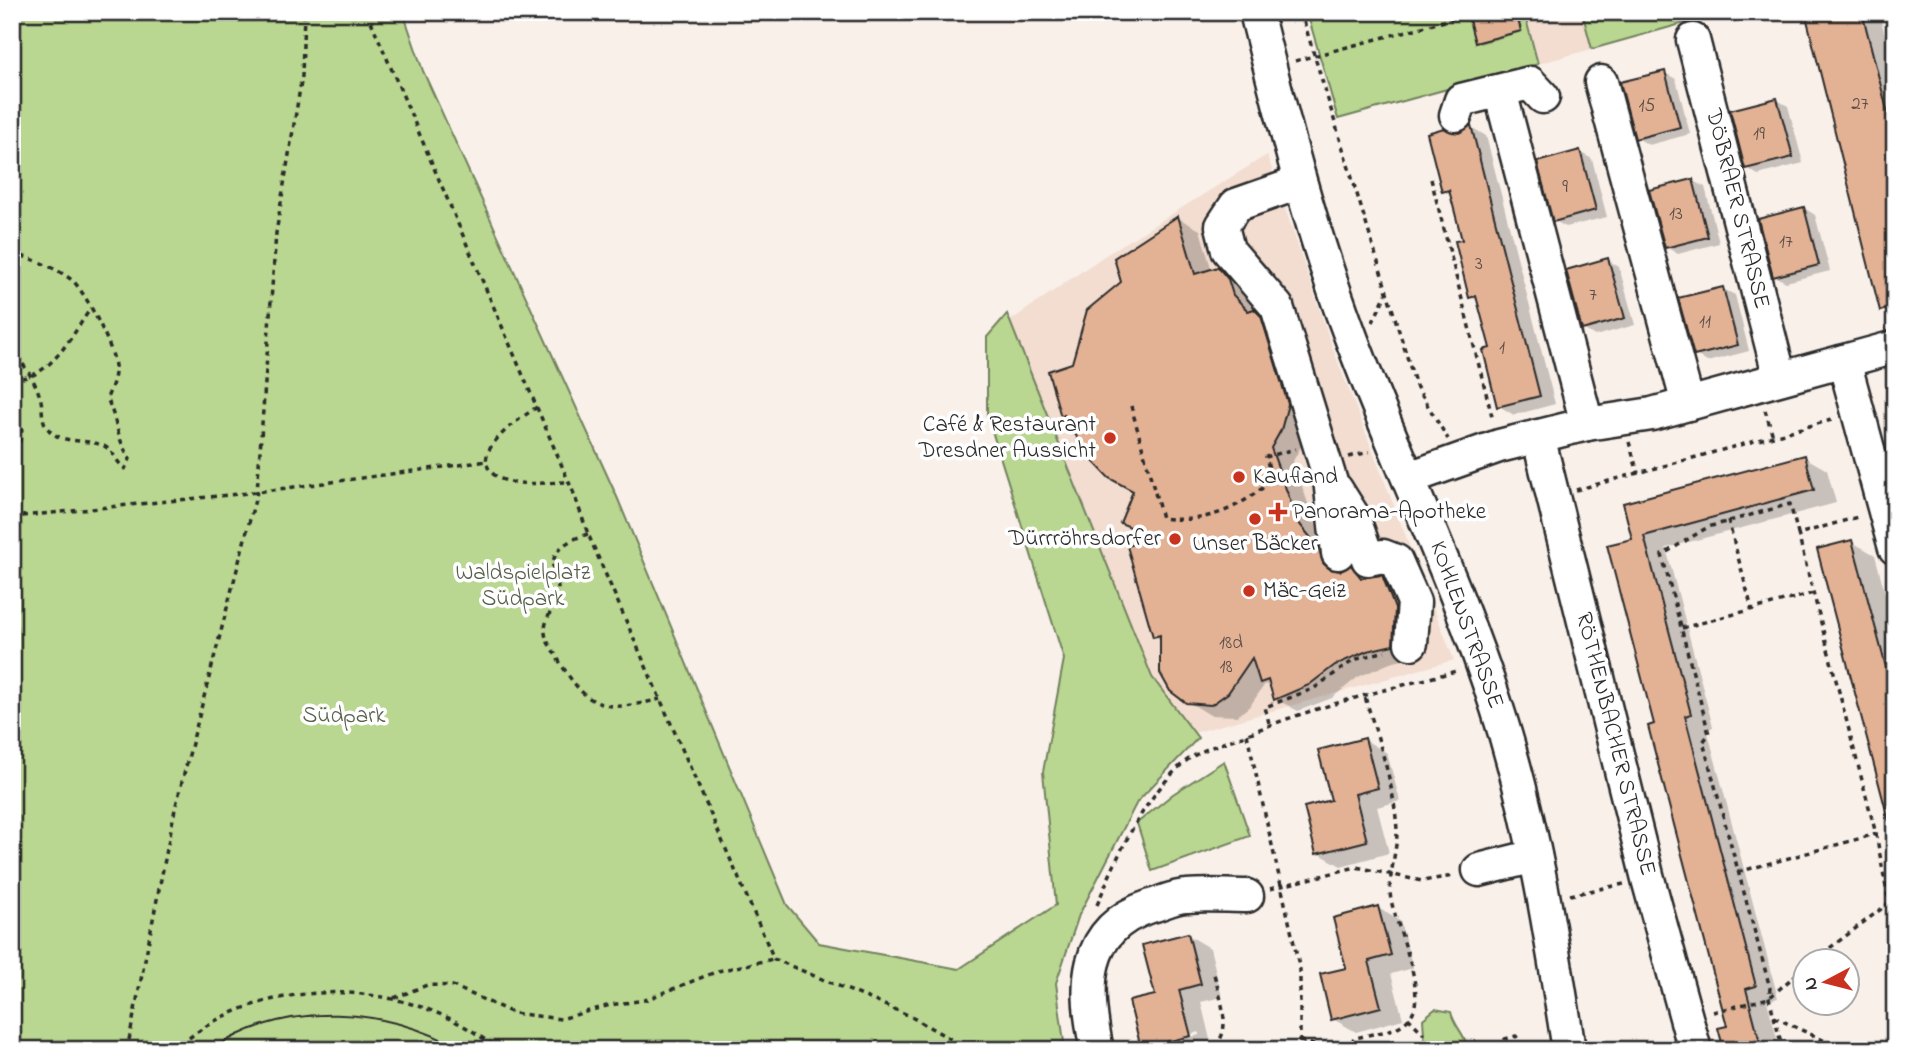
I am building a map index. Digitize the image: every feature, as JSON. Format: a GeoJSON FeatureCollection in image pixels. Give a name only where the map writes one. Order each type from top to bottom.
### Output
{"type":"FeatureCollection","features":[{"type":"Feature","properties":{"kind":"street","name":"KOHLENSTRASSE"},"geometry":{"type":"LineString","coordinates":[[1256,12],[1299,183],[1344,320],[1482,663],[1511,757],[1544,901],[1569,1050]]}},
{"type":"Feature","properties":{"kind":"street","name":"DÖBRAER STRASSE"},"geometry":{"type":"LineString","coordinates":[[1693,40],[1780,379]]}},
{"type":"Feature","properties":{"kind":"street"},"geometry":{"type":"LineString","coordinates":[[1601,82],[1688,404]]}},
{"type":"Feature","properties":{"kind":"street"},"geometry":{"type":"LineString","coordinates":[[1456,115],[1461,100],[1530,83],[1543,97]]}},
{"type":"Feature","properties":{"kind":"street"},"geometry":{"type":"LineString","coordinates":[[1500,91],[1587,424]]}},
{"type":"Feature","properties":{"kind":"street"},"geometry":{"type":"LineString","coordinates":[[1299,183],[1236,205],[1222,226],[1228,250],[1277,307],[1328,471],[1338,553]]}},
{"type":"Feature","properties":{"kind":"street"},"geometry":{"type":"LineString","coordinates":[[1409,478],[1499,446],[1587,424],[1688,404],[1895,347]]}},
{"type":"Feature","properties":{"kind":"street"},"geometry":{"type":"LineString","coordinates":[[1844,361],[1895,548]]}},
{"type":"Feature","properties":{"kind":"street","name":"RÖTHENBACHER STRASSE"},"geometry":{"type":"LineString","coordinates":[[1538,436],[1648,878],[1695,1050]]}},
{"type":"Feature","properties":{"kind":"street"},"geometry":{"type":"LineString","coordinates":[[1328,471],[1353,516],[1368,559],[1383,555],[1396,561],[1414,602],[1411,643]]}},
{"type":"Feature","properties":{"kind":"street"},"geometry":{"type":"LineString","coordinates":[[1466,873],[1535,856]]}},
{"type":"Feature","properties":{"kind":"street"},"geometry":{"type":"LineString","coordinates":[[1097,1050],[1087,988],[1094,956],[1114,925],[1130,913],[1184,895],[1247,896]]}},
{"type":"Feature","properties":{"kind":"path"},"geometry":{"type":"LineString","coordinates":[[127,1050],[175,809],[257,492],[276,233],[302,76],[304,12]]}},
{"type":"Feature","properties":{"kind":"path"},"geometry":{"type":"LineString","coordinates":[[367,12],[537,407],[588,534],[774,959]]}},
{"type":"Feature","properties":{"kind":"path"},"geometry":{"type":"LineString","coordinates":[[1301,12],[1416,386],[1461,460]]}},
{"type":"Feature","properties":{"kind":"path"},"geometry":{"type":"LineString","coordinates":[[1313,56],[1452,19]]}},
{"type":"Feature","properties":{"kind":"path"},"geometry":{"type":"LineString","coordinates":[[1431,179],[1499,446]]}},
{"type":"Feature","properties":{"kind":"path"},"geometry":{"type":"LineString","coordinates":[[12,236],[17,231],[13,226],[20,213]]}},
{"type":"Feature","properties":{"kind":"path"},"geometry":{"type":"LineString","coordinates":[[12,351],[41,397],[45,424],[63,440],[102,445],[111,450],[114,461],[125,469],[130,459],[118,442],[117,422],[107,398],[115,378],[116,363],[96,312],[73,281],[37,260],[14,253]]}},
{"type":"Feature","properties":{"kind":"path"},"geometry":{"type":"LineString","coordinates":[[12,378],[30,376],[41,371],[60,352],[91,308]]}},
{"type":"Feature","properties":{"kind":"path"},"geometry":{"type":"LineString","coordinates":[[1131,406],[1162,518],[1194,520],[1230,511],[1272,480],[1266,457],[1292,450]]}},
{"type":"Feature","properties":{"kind":"path"},"geometry":{"type":"LineString","coordinates":[[537,407],[494,442],[488,451],[488,461],[497,477],[513,481],[568,482]]}},
{"type":"Feature","properties":{"kind":"path"},"geometry":{"type":"LineString","coordinates":[[1553,497],[1857,413]]}},
{"type":"Feature","properties":{"kind":"path"},"geometry":{"type":"LineString","coordinates":[[1623,419],[1638,473]]}},
{"type":"Feature","properties":{"kind":"path"},"geometry":{"type":"LineString","coordinates":[[12,423],[22,430],[12,477]]}},
{"type":"Feature","properties":{"kind":"path"},"geometry":{"type":"LineString","coordinates":[[1328,471],[1395,446]]}},
{"type":"Feature","properties":{"kind":"path"},"geometry":{"type":"LineString","coordinates":[[12,517],[257,492],[488,461]]}},
{"type":"Feature","properties":{"kind":"path"},"geometry":{"type":"LineString","coordinates":[[1783,1050],[1769,998],[1770,988],[1703,742],[1709,734],[1662,555],[1708,527],[1790,503],[1876,834],[1895,924]]}},
{"type":"Feature","properties":{"kind":"path"},"geometry":{"type":"LineString","coordinates":[[1798,534],[1884,510]]}},
{"type":"Feature","properties":{"kind":"path"},"geometry":{"type":"LineString","coordinates":[[1728,520],[1752,609]]}},
{"type":"Feature","properties":{"kind":"path"},"geometry":{"type":"LineString","coordinates":[[588,534],[568,540],[554,557],[552,566],[558,589],[544,629],[547,639],[570,679],[590,700],[622,709],[660,699]]}},
{"type":"Feature","properties":{"kind":"path"},"geometry":{"type":"LineString","coordinates":[[1682,628],[1814,593]]}},
{"type":"Feature","properties":{"kind":"path"},"geometry":{"type":"LineString","coordinates":[[1269,723],[1265,706],[1313,689],[1354,660],[1411,643]]}},
{"type":"Feature","properties":{"kind":"path"},"geometry":{"type":"LineString","coordinates":[[1096,907],[1125,838],[1146,804],[1179,766],[1207,748],[1269,723],[1482,663]]}},
{"type":"Feature","properties":{"kind":"path"},"geometry":{"type":"LineString","coordinates":[[1343,1050],[1357,1037],[1387,1031],[1408,1018],[1415,1004],[1415,990],[1391,897],[1395,814],[1364,697]]}},
{"type":"Feature","properties":{"kind":"path"},"geometry":{"type":"LineString","coordinates":[[1247,734],[1300,970],[1300,1050]]}},
{"type":"Feature","properties":{"kind":"path"},"geometry":{"type":"LineString","coordinates":[[1738,872],[1876,834]]}},
{"type":"Feature","properties":{"kind":"path"},"geometry":{"type":"LineString","coordinates":[[1247,896],[1356,867],[1422,881],[1466,873]]}},
{"type":"Feature","properties":{"kind":"path"},"geometry":{"type":"LineString","coordinates":[[1544,901],[1648,878]]}},
{"type":"Feature","properties":{"kind":"path"},"geometry":{"type":"LineString","coordinates":[[1833,946],[1889,903]]}},
{"type":"Feature","properties":{"kind":"path"},"geometry":{"type":"LineString","coordinates":[[394,998],[427,985],[453,986],[513,1013],[561,1019],[610,1005],[645,1000],[718,971],[774,959],[908,1015],[970,1050]]}},
{"type":"Feature","properties":{"kind":"path"},"geometry":{"type":"LineString","coordinates":[[1205,1050],[1214,1048],[1222,1037],[1225,1020],[1213,970]]}},
{"type":"Feature","properties":{"kind":"path"},"geometry":{"type":"LineString","coordinates":[[1686,1019],[1769,998],[1792,978]]}},
{"type":"Feature","properties":{"kind":"path"},"geometry":{"type":"LineString","coordinates":[[173,1050],[223,1017],[267,1001],[324,994],[394,998],[435,1012],[482,1036],[498,1050]]}},
{"type":"Feature","properties":{"kind":"path"},"geometry":{"type":"LineString","coordinates":[[1774,1017],[1844,1050]]}},
{"type":"Feature","properties":{"kind":"path"},"geometry":{"type":"LineString","coordinates":[[1408,1018],[1424,1034]]}},
{"type":"Feature","properties":{"kind":"path"},"geometry":{"type":"LineString","coordinates":[[1503,1050],[1505,1039],[1509,1036],[1516,1036],[1523,1046],[1532,1050]]}},
{"type":"Feature","properties":{"kind":"path"},"geometry":{"type":"LineString","coordinates":[[1300,1041],[1336,1050]]}},
{"type":"Feature","properties":{"kind":"shaded area"},"geometry":{"type":"Polygon","coordinates":[[[1524,12],[1724,12],[1538,64],[1524,12]]]}},
{"type":"Feature","properties":{"kind":"shaded area"},"geometry":{"type":"Polygon","coordinates":[[[1267,155],[1333,349],[1454,660],[1165,741],[1010,321],[1104,256],[1267,155]]]}},
{"type":"Feature","properties":{"kind":"green space","name":"Südpark"},"geometry":{"type":"Polygon","coordinates":[[[12,12],[403,12],[423,71],[617,497],[787,905],[819,943],[959,969],[1056,905],[1043,772],[1064,659],[987,415],[987,337],[1007,314],[1152,677],[1198,738],[1137,802],[1079,915],[1056,983],[1065,1050],[12,1050],[12,12]]]}},
{"type":"Feature","properties":{"kind":"green space"},"geometry":{"type":"Polygon","coordinates":[[[1307,12],[1524,12],[1538,64],[1338,119],[1307,12]]]}},
{"type":"Feature","properties":{"kind":"green space"},"geometry":{"type":"Polygon","coordinates":[[[1582,12],[1724,12],[1592,49],[1582,12]]]}},
{"type":"Feature","properties":{"kind":"green space"},"geometry":{"type":"Polygon","coordinates":[[[1224,761],[1250,836],[1152,871],[1137,823],[1173,794],[1224,761]]]}},
{"type":"Feature","properties":{"kind":"green space"},"geometry":{"type":"Polygon","coordinates":[[[1435,1009],[1451,1012],[1467,1050],[1425,1050],[1423,1019],[1435,1009]]]}},
{"type":"Feature","properties":{"kind":"building"},"geometry":{"type":"Polygon","coordinates":[[[1467,12],[1516,12],[1521,31],[1475,43],[1467,12]]]}},
{"type":"Feature","properties":{"kind":"building"},"geometry":{"type":"Polygon","coordinates":[[[1805,12],[1862,12],[1895,141],[1895,307],[1880,311],[1805,12]]]}},
{"type":"Feature","properties":{"kind":"building"},"geometry":{"type":"Polygon","coordinates":[[[1665,71],[1680,127],[1635,139],[1620,82],[1665,71]]]}},
{"type":"Feature","properties":{"kind":"building"},"geometry":{"type":"Polygon","coordinates":[[[1777,98],[1793,157],[1745,169],[1730,110],[1777,98]]]}},
{"type":"Feature","properties":{"kind":"building"},"geometry":{"type":"Polygon","coordinates":[[[1471,125],[1540,396],[1497,407],[1483,350],[1490,348],[1476,296],[1469,298],[1455,241],[1462,240],[1449,190],[1442,192],[1427,133],[1444,128],[1459,133],[1471,125]]]}},
{"type":"Feature","properties":{"kind":"building"},"geometry":{"type":"Polygon","coordinates":[[[1580,150],[1596,210],[1553,222],[1537,162],[1580,150]]]}},
{"type":"Feature","properties":{"kind":"building"},"geometry":{"type":"Polygon","coordinates":[[[1693,179],[1708,237],[1665,248],[1649,190],[1693,179]]]}},
{"type":"Feature","properties":{"kind":"building"},"geometry":{"type":"Polygon","coordinates":[[[1804,207],[1819,265],[1773,277],[1758,219],[1804,207]]]}},
{"type":"Feature","properties":{"kind":"building"},"geometry":{"type":"Polygon","coordinates":[[[1178,216],[1195,274],[1218,267],[1228,279],[1233,295],[1248,311],[1254,309],[1261,316],[1288,404],[1281,430],[1271,448],[1298,522],[1319,548],[1323,563],[1330,569],[1341,571],[1351,565],[1361,578],[1382,575],[1395,609],[1393,645],[1367,651],[1335,665],[1309,685],[1274,700],[1268,680],[1260,683],[1252,658],[1228,693],[1211,705],[1186,703],[1170,691],[1160,673],[1160,635],[1153,637],[1127,546],[1156,537],[1120,523],[1133,491],[1109,478],[1088,456],[1064,415],[1061,417],[1048,371],[1072,363],[1087,310],[1121,282],[1114,258],[1178,216]]]}},
{"type":"Feature","properties":{"kind":"building"},"geometry":{"type":"Polygon","coordinates":[[[1608,258],[1625,318],[1582,330],[1566,270],[1608,258]]]}},
{"type":"Feature","properties":{"kind":"building"},"geometry":{"type":"Polygon","coordinates":[[[1723,287],[1738,345],[1694,356],[1678,298],[1723,287]]]}},
{"type":"Feature","properties":{"kind":"building"},"geometry":{"type":"Polygon","coordinates":[[[1805,455],[1814,490],[1644,536],[1691,714],[1685,716],[1756,986],[1746,989],[1762,1050],[1724,1050],[1718,1028],[1727,1026],[1648,726],[1654,724],[1607,545],[1632,539],[1623,503],[1805,455]]]}},
{"type":"Feature","properties":{"kind":"building"},"geometry":{"type":"Polygon","coordinates":[[[1852,540],[1895,701],[1895,821],[1889,822],[1817,549],[1852,540]]]}},
{"type":"Feature","properties":{"kind":"building"},"geometry":{"type":"Polygon","coordinates":[[[1365,738],[1378,788],[1355,794],[1367,841],[1316,854],[1304,807],[1331,800],[1318,750],[1365,738]]]}},
{"type":"Feature","properties":{"kind":"building"},"geometry":{"type":"Polygon","coordinates":[[[1378,906],[1391,955],[1369,961],[1381,1007],[1331,1020],[1320,974],[1346,968],[1333,918],[1378,906]]]}},
{"type":"Feature","properties":{"kind":"building"},"geometry":{"type":"Polygon","coordinates":[[[1188,933],[1201,984],[1179,990],[1191,1036],[1141,1048],[1129,1001],[1155,995],[1142,945],[1188,933]]]}},
{"type":"Feature","properties":{"kind":"tram line"},"geometry":{"type":"LineString","coordinates":[[211,1050],[272,1022],[304,1016],[337,1015],[402,1025],[463,1050]]}},
{"type":"Feature","properties":{"kind":"place","name":"Café & Restaurant Dresdner Aussicht"},"geometry":{"type":"Point","coordinates":[1110,438]}},
{"type":"Feature","properties":{"kind":"place","name":"Kaufland"},"geometry":{"type":"Point","coordinates":[1239,477]}},
{"type":"Feature","properties":{"kind":"place","name":"Panorama-Apotheke"},"geometry":{"type":"Point","coordinates":[1278,512]}},
{"type":"Feature","properties":{"kind":"place","name":"Unser Bäcker"},"geometry":{"type":"Point","coordinates":[1255,519]}},
{"type":"Feature","properties":{"kind":"place","name":"Dürrröhrsdorfer"},"geometry":{"type":"Point","coordinates":[1175,539]}},
{"type":"Feature","properties":{"kind":"place","name":"Mäc-Geiz"},"geometry":{"type":"Point","coordinates":[1249,591]}},
{"type":"Feature","properties":{"kind":"park label","name":"Waldspielplatz Südpark"},"geometry":{"type":"Point","coordinates":[523,586]}}]}
